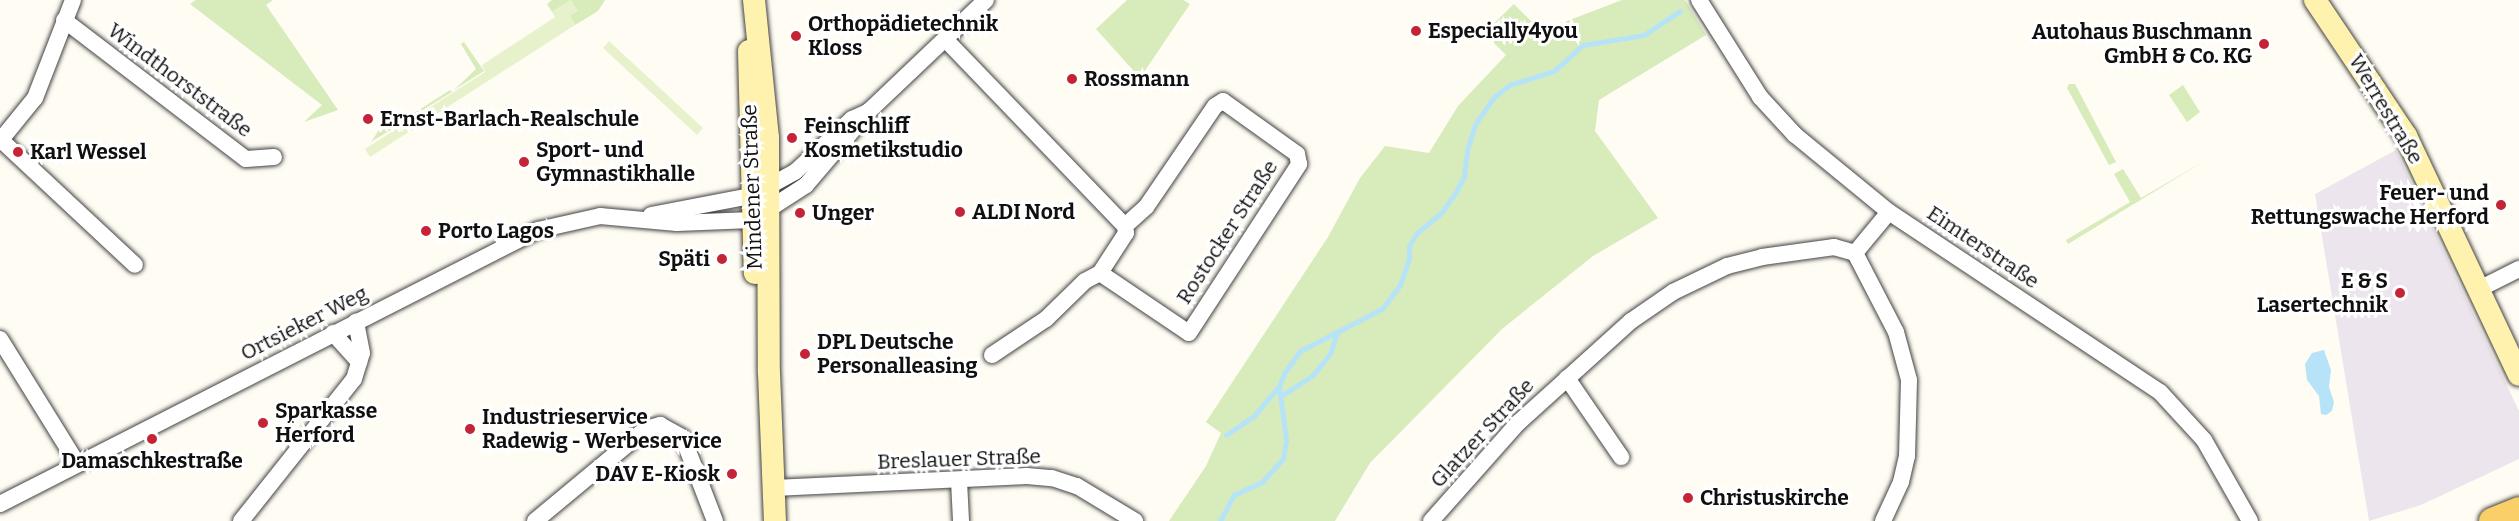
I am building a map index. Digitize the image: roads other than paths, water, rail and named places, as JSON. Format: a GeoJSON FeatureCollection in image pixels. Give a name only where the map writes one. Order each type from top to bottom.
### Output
{"type":"FeatureCollection","features":[{"type":"Feature","properties":{"kind":"main road"},"geometry":{"type":"LineString","coordinates":[[2492,521],[2519,510]]}},
{"type":"Feature","properties":{"kind":"street"},"geometry":{"type":"LineString","coordinates":[[73,0],[34,98],[0,140],[135,265]]}},
{"type":"Feature","properties":{"kind":"street","name":"Mindener Straße"},"geometry":{"type":"LineString","coordinates":[[752,0],[765,86],[760,204],[775,521]]}},
{"type":"Feature","properties":{"kind":"street"},"geometry":{"type":"LineString","coordinates":[[760,204],[822,170],[868,111],[986,0]]}},
{"type":"Feature","properties":{"kind":"street","name":"Eimterstraße"},"geometry":{"type":"LineString","coordinates":[[1699,0],[1738,65],[1772,112],[1818,156],[1889,212],[2160,392],[2204,440],[2250,521]]}},
{"type":"Feature","properties":{"kind":"street","name":"Werrestraße"},"geometry":{"type":"LineString","coordinates":[[2315,0],[2395,117],[2519,375]]}},
{"type":"Feature","properties":{"kind":"street","name":"Windthorststraße"},"geometry":{"type":"LineString","coordinates":[[64,20],[246,159],[274,158]]}},
{"type":"Feature","properties":{"kind":"street"},"geometry":{"type":"LineString","coordinates":[[945,39],[1125,226]]}},
{"type":"Feature","properties":{"kind":"street","name":"Rostocker Straße"},"geometry":{"type":"LineString","coordinates":[[992,355],[1046,319],[1085,281],[1100,273],[1126,233],[1125,226],[1146,207],[1215,106],[1223,101],[1297,154],[1299,164],[1189,333],[1100,273]]}},
{"type":"Feature","properties":{"kind":"street"},"geometry":{"type":"LineString","coordinates":[[760,204],[852,119],[868,111]]}},
{"type":"Feature","properties":{"kind":"street","name":"Ortsieker Weg"},"geometry":{"type":"LineString","coordinates":[[638,218],[760,204]]}},
{"type":"Feature","properties":{"kind":"street","name":"Ortsieker Weg"},"geometry":{"type":"LineString","coordinates":[[0,504],[538,230],[584,217],[638,218],[677,223],[760,204]]}},
{"type":"Feature","properties":{"kind":"street"},"geometry":{"type":"LineString","coordinates":[[1883,521],[1907,456],[1908,380],[1896,332],[1855,253],[1889,212]]}},
{"type":"Feature","properties":{"kind":"street","name":"Glatzer Straße"},"geometry":{"type":"LineString","coordinates":[[1431,521],[1518,423],[1567,378],[1631,321],[1698,277],[1726,266],[1807,248],[1834,247],[1855,253]]}},
{"type":"Feature","properties":{"kind":"street"},"geometry":{"type":"LineString","coordinates":[[2479,288],[2519,269]]}},
{"type":"Feature","properties":{"kind":"street"},"geometry":{"type":"LineString","coordinates":[[241,521],[354,379],[363,353],[356,322]]}},
{"type":"Feature","properties":{"kind":"street"},"geometry":{"type":"LineString","coordinates":[[333,333],[359,362]]}},
{"type":"Feature","properties":{"kind":"street"},"geometry":{"type":"LineString","coordinates":[[0,339],[77,463]]}},
{"type":"Feature","properties":{"kind":"street","name":"Glatzer Straße"},"geometry":{"type":"LineString","coordinates":[[1567,378],[1621,457]]}},
{"type":"Feature","properties":{"kind":"street"},"geometry":{"type":"LineString","coordinates":[[535,521],[646,429],[660,425],[677,431],[715,521]]}},
{"type":"Feature","properties":{"kind":"street","name":"Breslauer Straße"},"geometry":{"type":"LineString","coordinates":[[774,488],[1027,476],[1052,478],[1077,486],[1135,521]]}},
{"type":"Feature","properties":{"kind":"street"},"geometry":{"type":"LineString","coordinates":[[959,481],[961,521]]}},
{"type":"Feature","properties":{"kind":"water"},"geometry":{"type":"Polygon","coordinates":[[[2324,350],[2331,370],[2329,387],[2334,402],[2332,411],[2326,415],[2321,414],[2319,396],[2307,380],[2305,364],[2312,353],[2324,350]]]}},
{"type":"Feature","properties":{"kind":"waterway"},"geometry":{"type":"LineString","coordinates":[[1220,521],[1234,495],[1262,482],[1283,459],[1286,440],[1279,386],[1285,372],[1300,351],[1382,309],[1400,285],[1409,259],[1409,247],[1416,234],[1442,212],[1456,192],[1464,176],[1467,150],[1476,123],[1494,97],[1510,85],[1554,71],[1583,45],[1644,35],[1680,11]]}},
{"type":"Feature","properties":{"kind":"waterway"},"geometry":{"type":"LineString","coordinates":[[1281,396],[1313,375],[1330,354],[1337,332]]}},
{"type":"Feature","properties":{"kind":"waterway"},"geometry":{"type":"LineString","coordinates":[[1226,435],[1254,416],[1279,386]]}},
{"type":"Feature","properties":{"kind":"place","name":"Especially4you"},"geometry":{"type":"Point","coordinates":[1416,31]}},
{"type":"Feature","properties":{"kind":"place","name":"Orthopädietechnik Kloss"},"geometry":{"type":"Point","coordinates":[796,36]}},
{"type":"Feature","properties":{"kind":"place","name":"Autohaus Buschmann GmbH & Co. KG"},"geometry":{"type":"Point","coordinates":[2264,44]}},
{"type":"Feature","properties":{"kind":"place","name":"Rossmann"},"geometry":{"type":"Point","coordinates":[1072,79]}},
{"type":"Feature","properties":{"kind":"place","name":"Ernst-Barlach-Realschule"},"geometry":{"type":"Point","coordinates":[368,119]}},
{"type":"Feature","properties":{"kind":"place","name":"Feinschliff Kosmetikstudio"},"geometry":{"type":"Point","coordinates":[792,138]}},
{"type":"Feature","properties":{"kind":"place","name":"Karl Wessel"},"geometry":{"type":"Point","coordinates":[18,152]}},
{"type":"Feature","properties":{"kind":"place","name":"Sport- und Gymnastikhalle"},"geometry":{"type":"Point","coordinates":[524,162]}},
{"type":"Feature","properties":{"kind":"place","name":"Feuer- und Rettungswache Herford"},"geometry":{"type":"Point","coordinates":[2501,205]}},
{"type":"Feature","properties":{"kind":"place","name":"ALDI Nord"},"geometry":{"type":"Point","coordinates":[960,212]}},
{"type":"Feature","properties":{"kind":"place","name":"Unger"},"geometry":{"type":"Point","coordinates":[800,213]}},
{"type":"Feature","properties":{"kind":"place","name":"Porto Lagos"},"geometry":{"type":"Point","coordinates":[426,231]}},
{"type":"Feature","properties":{"kind":"place","name":"Späti"},"geometry":{"type":"Point","coordinates":[722,259]}},
{"type":"Feature","properties":{"kind":"place","name":"E & S Lasertechnik"},"geometry":{"type":"Point","coordinates":[2400,293]}},
{"type":"Feature","properties":{"kind":"place","name":"DPL Deutsche Personalleasing"},"geometry":{"type":"Point","coordinates":[805,354]}},
{"type":"Feature","properties":{"kind":"place","name":"Sparkasse Herford"},"geometry":{"type":"Point","coordinates":[263,423]}},
{"type":"Feature","properties":{"kind":"place","name":"Industrieservice Radewig - Werbeservice"},"geometry":{"type":"Point","coordinates":[470,429]}},
{"type":"Feature","properties":{"kind":"place","name":"Damaschkestraße"},"geometry":{"type":"Point","coordinates":[152,439]}},
{"type":"Feature","properties":{"kind":"place","name":"DAV E-Kiosk"},"geometry":{"type":"Point","coordinates":[732,474]}},
{"type":"Feature","properties":{"kind":"place","name":"Christuskirche"},"geometry":{"type":"Point","coordinates":[1688,498]}}]}
